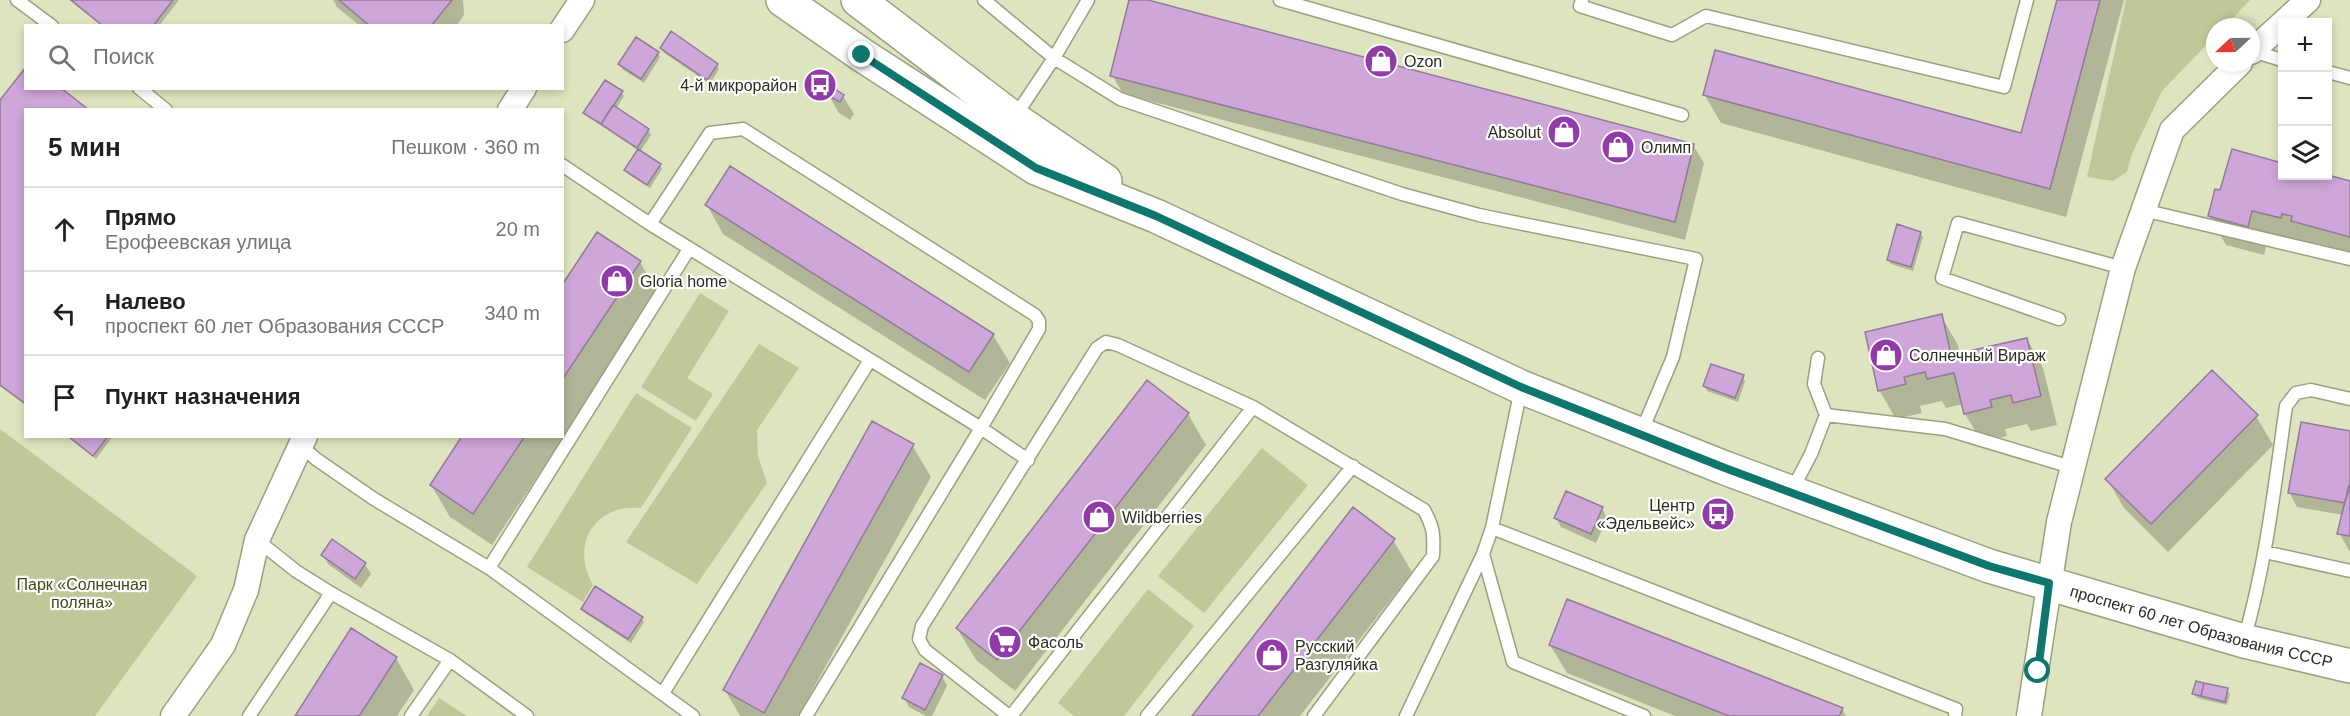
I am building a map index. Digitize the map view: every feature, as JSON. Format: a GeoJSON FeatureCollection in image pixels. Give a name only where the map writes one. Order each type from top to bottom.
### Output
{"type":"FeatureCollection","features":[{"type":"Feature","properties":{"kind":"main road","name":"проспект 60 лет Образования СССР"},"geometry":{"type":"LineString","coordinates":[[783,0],[862,55],[1036,168],[1156,216],[1521,387],[1989,566],[2244,641],[2350,666]]}},
{"type":"Feature","properties":{"kind":"main road","name":"проспект 60 лет Образования СССР"},"geometry":{"type":"LineString","coordinates":[[858,0],[1014,119],[1156,216]]}},
{"type":"Feature","properties":{"kind":"street"},"geometry":{"type":"LineString","coordinates":[[564,27],[582,0]]}},
{"type":"Feature","properties":{"kind":"street"},"geometry":{"type":"LineString","coordinates":[[2288,18],[2308,0]]}},
{"type":"Feature","properties":{"kind":"street"},"geometry":{"type":"LineString","coordinates":[[2260,45],[2278,28]]}},
{"type":"Feature","properties":{"kind":"street"},"geometry":{"type":"LineString","coordinates":[[2030,716],[2059,522],[2071,467],[2123,268],[2172,130],[2232,72]]}},
{"type":"Feature","properties":{"kind":"street"},"geometry":{"type":"LineString","coordinates":[[511,108],[523,90]]}},
{"type":"Feature","properties":{"kind":"street"},"geometry":{"type":"LineString","coordinates":[[173,716],[222,645],[246,590],[257,540],[302,441]]}},
{"type":"Feature","properties":{"kind":"lane"},"geometry":{"type":"LineString","coordinates":[[17,0],[49,24]]}},
{"type":"Feature","properties":{"kind":"lane"},"geometry":{"type":"LineString","coordinates":[[984,0],[1054,58],[1120,99],[1402,195],[1479,215],[1696,259],[1673,357],[1640,434]]}},
{"type":"Feature","properties":{"kind":"lane"},"geometry":{"type":"LineString","coordinates":[[1014,119],[1088,0]]}},
{"type":"Feature","properties":{"kind":"lane"},"geometry":{"type":"LineString","coordinates":[[1280,0],[1682,115]]}},
{"type":"Feature","properties":{"kind":"lane"},"geometry":{"type":"LineString","coordinates":[[1582,0],[1580,6],[1672,35],[1706,15],[2004,87],[2027,0]]}},
{"type":"Feature","properties":{"kind":"lane"},"geometry":{"type":"LineString","coordinates":[[2260,57],[2278,59]]}},
{"type":"Feature","properties":{"kind":"lane"},"geometry":{"type":"LineString","coordinates":[[2332,73],[2350,78]]}},
{"type":"Feature","properties":{"kind":"lane"},"geometry":{"type":"LineString","coordinates":[[142,90],[164,108]]}},
{"type":"Feature","properties":{"kind":"lane"},"geometry":{"type":"LineString","coordinates":[[650,224],[710,133],[743,129],[1035,315],[1039,321],[1039,329],[981,428],[806,716]]}},
{"type":"Feature","properties":{"kind":"lane"},"geometry":{"type":"LineString","coordinates":[[564,166],[689,249],[1028,459]]}},
{"type":"Feature","properties":{"kind":"lane"},"geometry":{"type":"LineString","coordinates":[[2143,210],[2350,259]]}},
{"type":"Feature","properties":{"kind":"lane"},"geometry":{"type":"LineString","coordinates":[[2060,319],[1942,278],[1958,223],[2123,268]]}},
{"type":"Feature","properties":{"kind":"lane"},"geometry":{"type":"LineString","coordinates":[[489,568],[689,249]]}},
{"type":"Feature","properties":{"kind":"lane"},"geometry":{"type":"LineString","coordinates":[[1253,407],[1010,716],[924,650],[919,639],[922,626],[1096,348],[1106,342],[1118,345],[1253,407],[1424,510],[1434,531],[1433,556],[1314,716]]}},
{"type":"Feature","properties":{"kind":"lane"},"geometry":{"type":"LineString","coordinates":[[1791,492],[1811,454],[1826,415],[1814,384],[1818,358]]}},
{"type":"Feature","properties":{"kind":"lane"},"geometry":{"type":"LineString","coordinates":[[663,693],[870,360]]}},
{"type":"Feature","properties":{"kind":"lane"},"geometry":{"type":"LineString","coordinates":[[1406,716],[1483,554],[1492,528],[1521,387]]}},
{"type":"Feature","properties":{"kind":"lane"},"geometry":{"type":"LineString","coordinates":[[2244,641],[2256,600],[2265,552],[2286,406],[2296,393],[2311,390],[2350,399]]}},
{"type":"Feature","properties":{"kind":"lane"},"geometry":{"type":"LineString","coordinates":[[1826,415],[1945,429],[2071,467]]}},
{"type":"Feature","properties":{"kind":"lane"},"geometry":{"type":"LineString","coordinates":[[302,441],[316,459],[374,499],[489,568],[693,716]]}},
{"type":"Feature","properties":{"kind":"lane"},"geometry":{"type":"LineString","coordinates":[[1147,716],[1353,466]]}},
{"type":"Feature","properties":{"kind":"lane"},"geometry":{"type":"LineString","coordinates":[[1492,528],[1953,713]]}},
{"type":"Feature","properties":{"kind":"lane"},"geometry":{"type":"LineString","coordinates":[[257,540],[296,571],[331,593],[450,660],[527,716]]}},
{"type":"Feature","properties":{"kind":"lane"},"geometry":{"type":"LineString","coordinates":[[2265,552],[2350,571]]}},
{"type":"Feature","properties":{"kind":"lane"},"geometry":{"type":"LineString","coordinates":[[1483,554],[1514,662],[1644,716]]}},
{"type":"Feature","properties":{"kind":"lane"},"geometry":{"type":"LineString","coordinates":[[249,716],[331,593]]}},
{"type":"Feature","properties":{"kind":"lane"},"geometry":{"type":"LineString","coordinates":[[411,716],[450,660]]}},
{"type":"Feature","properties":{"kind":"green space"},"geometry":{"type":"Polygon","coordinates":[[[2126,0],[2250,0],[2233,18],[2206,18],[2206,45],[2162,91],[2132,154],[2127,172],[2113,181],[2087,177],[2126,0]]]}},
{"type":"Feature","properties":{"kind":"green space"},"geometry":{"type":"Polygon","coordinates":[[[700,293],[729,311],[687,378],[713,394],[696,421],[641,387],[700,293]]]}},
{"type":"Feature","properties":{"kind":"green space"},"geometry":{"type":"Polygon","coordinates":[[[759,344],[799,368],[757,430],[758,456],[767,483],[697,584],[626,542],[759,344]]]}},
{"type":"Feature","properties":{"kind":"green space"},"geometry":{"type":"Polygon","coordinates":[[[636,393],[692,428],[641,508],[610,513],[599,520],[591,530],[584,556],[593,585],[583,602],[527,567],[636,393]]]}},
{"type":"Feature","properties":{"kind":"green space","name":"Парк «Солнечная поляна»"},"geometry":{"type":"Polygon","coordinates":[[[0,429],[197,576],[95,716],[0,716],[0,429]]]}},
{"type":"Feature","properties":{"kind":"green space"},"geometry":{"type":"Polygon","coordinates":[[[1262,448],[1308,485],[1204,613],[1158,576],[1262,448]]]}},
{"type":"Feature","properties":{"kind":"green space"},"geometry":{"type":"Polygon","coordinates":[[[1148,589],[1194,626],[1124,716],[1074,716],[1058,703],[1148,589]]]}},
{"type":"Feature","properties":{"kind":"green space"},"geometry":{"type":"Polygon","coordinates":[[[439,698],[467,716],[427,716],[439,698]]]}},
{"type":"Feature","properties":{"kind":"building"},"geometry":{"type":"Polygon","coordinates":[[[71,0],[173,0],[155,24],[101,24],[71,0]]]}},
{"type":"Feature","properties":{"kind":"building"},"geometry":{"type":"Polygon","coordinates":[[[339,0],[452,0],[433,24],[368,24],[339,0]]]}},
{"type":"Feature","properties":{"kind":"building"},"geometry":{"type":"Polygon","coordinates":[[[1129,0],[1148,0],[1694,144],[1675,222],[1110,76],[1129,0]]]}},
{"type":"Feature","properties":{"kind":"building"},"geometry":{"type":"Polygon","coordinates":[[[2057,0],[2100,0],[2050,189],[1703,95],[1715,50],[2021,133],[2057,0]]]}},
{"type":"Feature","properties":{"kind":"building"},"geometry":{"type":"Polygon","coordinates":[[[671,31],[718,64],[707,80],[660,48],[671,31]]]}},
{"type":"Feature","properties":{"kind":"building"},"geometry":{"type":"Polygon","coordinates":[[[636,37],[659,52],[641,79],[618,64],[636,37]]]}},
{"type":"Feature","properties":{"kind":"building"},"geometry":{"type":"Polygon","coordinates":[[[24,70],[24,90],[64,90],[86,108],[24,108],[24,403],[0,385],[0,100],[24,70]]]}},
{"type":"Feature","properties":{"kind":"building"},"geometry":{"type":"Polygon","coordinates":[[[816,77],[832,87],[827,95],[812,85],[816,77]]]}},
{"type":"Feature","properties":{"kind":"building"},"geometry":{"type":"Polygon","coordinates":[[[605,80],[623,91],[601,124],[583,113],[605,80]]]}},
{"type":"Feature","properties":{"kind":"building"},"geometry":{"type":"Polygon","coordinates":[[[832,87],[844,95],[840,102],[827,95],[832,87]]]}},
{"type":"Feature","properties":{"kind":"building"},"geometry":{"type":"Polygon","coordinates":[[[613,105],[649,129],[637,148],[601,124],[613,105]]]}},
{"type":"Feature","properties":{"kind":"building"},"geometry":{"type":"Polygon","coordinates":[[[638,149],[661,164],[647,185],[624,170],[638,149]]]}},
{"type":"Feature","properties":{"kind":"building"},"geometry":{"type":"Polygon","coordinates":[[[2232,149],[2278,162],[2278,180],[2332,180],[2332,176],[2350,181],[2350,237],[2291,221],[2292,216],[2282,214],[2281,218],[2252,211],[2248,227],[2208,216],[2215,189],[2220,190],[2232,149]]]}},
{"type":"Feature","properties":{"kind":"building"},"geometry":{"type":"Polygon","coordinates":[[[730,166],[994,334],[969,372],[705,205],[730,166]]]}},
{"type":"Feature","properties":{"kind":"building"},"geometry":{"type":"Polygon","coordinates":[[[1897,224],[1921,232],[1911,267],[1887,260],[1897,224]]]}},
{"type":"Feature","properties":{"kind":"building"},"geometry":{"type":"Polygon","coordinates":[[[597,232],[641,261],[564,377],[564,282],[597,232]]]}},
{"type":"Feature","properties":{"kind":"building"},"geometry":{"type":"Polygon","coordinates":[[[1942,314],[1951,355],[2027,338],[2041,396],[2013,403],[2011,395],[1990,400],[1992,407],[1964,414],[1954,373],[1927,379],[1925,372],[1904,377],[1906,384],[1878,391],[1865,332],[1942,314]]]}},
{"type":"Feature","properties":{"kind":"building"},"geometry":{"type":"Polygon","coordinates":[[[1711,364],[1744,375],[1735,398],[1703,386],[1711,364]]]}},
{"type":"Feature","properties":{"kind":"building"},"geometry":{"type":"Polygon","coordinates":[[[2212,370],[2258,415],[2151,524],[2105,479],[2212,370]]]}},
{"type":"Feature","properties":{"kind":"building"},"geometry":{"type":"Polygon","coordinates":[[[1147,380],[1189,413],[997,660],[956,628],[1147,380]]]}},
{"type":"Feature","properties":{"kind":"building"},"geometry":{"type":"Polygon","coordinates":[[[872,421],[914,444],[764,713],[723,690],[872,421]]]}},
{"type":"Feature","properties":{"kind":"building"},"geometry":{"type":"Polygon","coordinates":[[[2301,422],[2350,431],[2350,485],[2345,503],[2288,493],[2301,422]]]}},
{"type":"Feature","properties":{"kind":"building"},"geometry":{"type":"Polygon","coordinates":[[[70,438],[106,438],[93,456],[70,438]]]}},
{"type":"Feature","properties":{"kind":"building"},"geometry":{"type":"Polygon","coordinates":[[[461,438],[524,438],[473,514],[430,485],[461,438]]]}},
{"type":"Feature","properties":{"kind":"building"},"geometry":{"type":"Polygon","coordinates":[[[2350,485],[2350,536],[2337,534],[2350,485]]]}},
{"type":"Feature","properties":{"kind":"building"},"geometry":{"type":"Polygon","coordinates":[[[1566,491],[1603,507],[1591,534],[1554,518],[1566,491]]]}},
{"type":"Feature","properties":{"kind":"building"},"geometry":{"type":"Polygon","coordinates":[[[1353,507],[1395,539],[1258,716],[1192,716],[1353,507]]]}},
{"type":"Feature","properties":{"kind":"building"},"geometry":{"type":"Polygon","coordinates":[[[332,539],[366,563],[355,579],[321,555],[332,539]]]}},
{"type":"Feature","properties":{"kind":"building"},"geometry":{"type":"Polygon","coordinates":[[[595,586],[643,617],[628,639],[581,609],[595,586]]]}},
{"type":"Feature","properties":{"kind":"building"},"geometry":{"type":"Polygon","coordinates":[[[1567,599],[1843,708],[1839,716],[1729,716],[1549,645],[1567,599]]]}},
{"type":"Feature","properties":{"kind":"building"},"geometry":{"type":"Polygon","coordinates":[[[351,628],[397,657],[359,716],[295,716],[351,628]]]}},
{"type":"Feature","properties":{"kind":"building"},"geometry":{"type":"Polygon","coordinates":[[[920,663],[943,675],[925,710],[902,698],[920,663]]]}},
{"type":"Feature","properties":{"kind":"building"},"geometry":{"type":"Polygon","coordinates":[[[2196,681],[2204,683],[2201,696],[2192,694],[2196,681]]]}},
{"type":"Feature","properties":{"kind":"building"},"geometry":{"type":"Polygon","coordinates":[[[2204,683],[2228,688],[2225,702],[2201,696],[2204,683]]]}},
{"type":"Feature","properties":{"kind":"place","name":"Ozon"},"geometry":{"type":"Point","coordinates":[1381,61]}},
{"type":"Feature","properties":{"kind":"place","name":"4-й микрорайон"},"geometry":{"type":"Point","coordinates":[820,85]}},
{"type":"Feature","properties":{"kind":"place","name":"Absolut"},"geometry":{"type":"Point","coordinates":[1564,132]}},
{"type":"Feature","properties":{"kind":"place","name":"Олимп"},"geometry":{"type":"Point","coordinates":[1618,147]}},
{"type":"Feature","properties":{"kind":"place","name":"Gloria home"},"geometry":{"type":"Point","coordinates":[617,281]}},
{"type":"Feature","properties":{"kind":"place","name":"Солнечный Вираж"},"geometry":{"type":"Point","coordinates":[1886,355]}},
{"type":"Feature","properties":{"kind":"place","name":"Центр «Эдельвейс»"},"geometry":{"type":"Point","coordinates":[1718,514]}},
{"type":"Feature","properties":{"kind":"place","name":"Wildberries"},"geometry":{"type":"Point","coordinates":[1099,517]}},
{"type":"Feature","properties":{"kind":"place","name":"Фасоль"},"geometry":{"type":"Point","coordinates":[1005,642]}},
{"type":"Feature","properties":{"kind":"place","name":"Русский Разгуляйка"},"geometry":{"type":"Point","coordinates":[1272,655]}},
{"type":"Feature","properties":{"kind":"route"},"geometry":{"type":"LineString","coordinates":[[862,55],[1036,168],[1156,216],[1521,387],[1725,468],[1989,566],[2049,583],[2038,671]]}}]}
